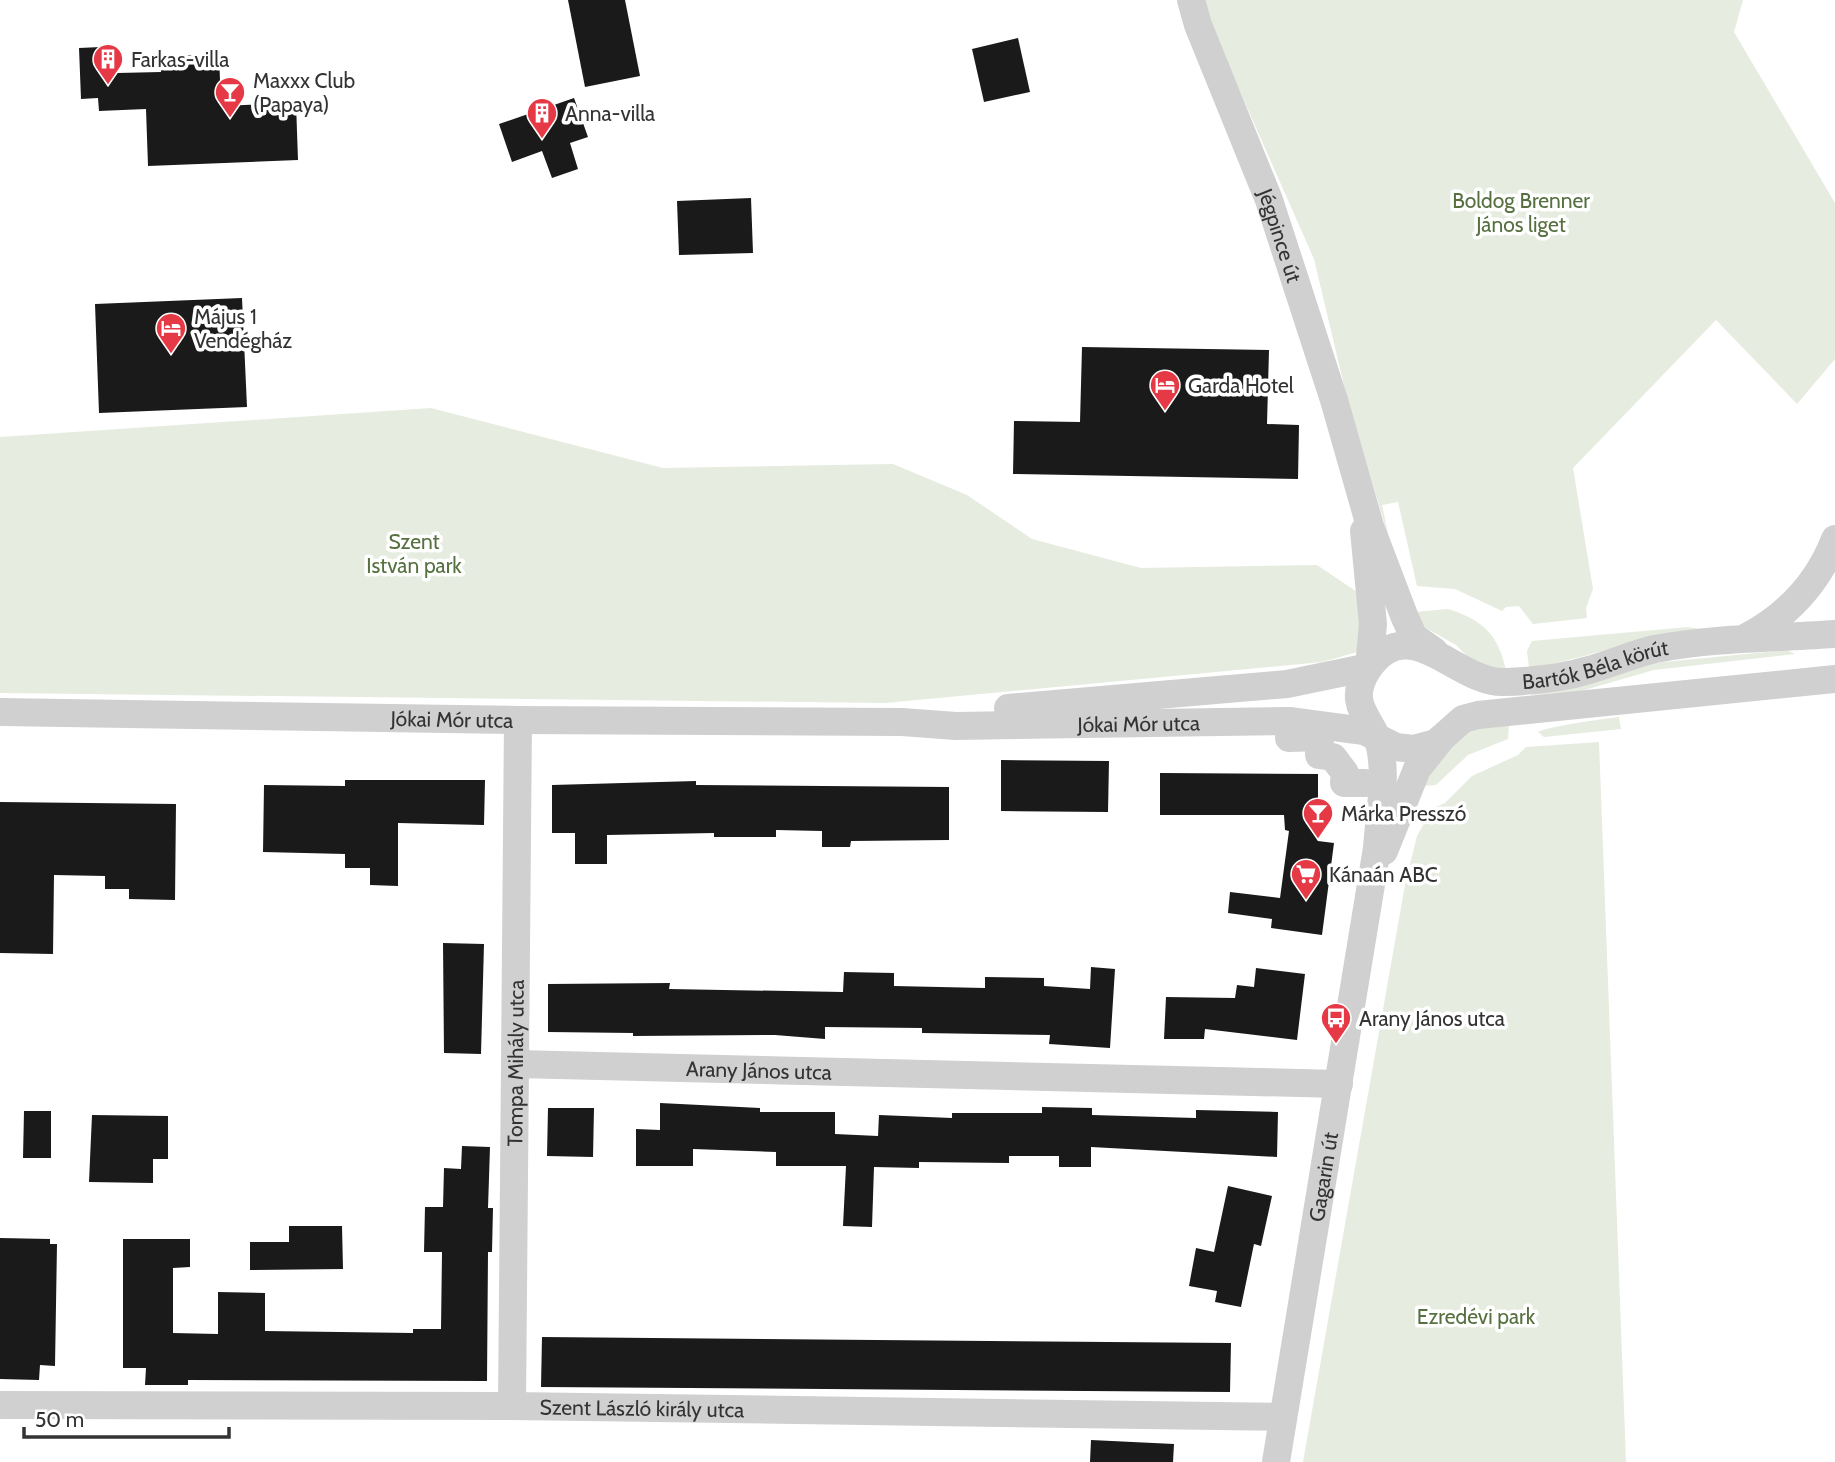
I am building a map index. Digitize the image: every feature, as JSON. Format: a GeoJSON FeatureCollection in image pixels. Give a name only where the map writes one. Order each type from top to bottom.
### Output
{"type":"FeatureCollection","features":[{"type":"Feature","properties":{"kind":"street","name":"Jégpince út"},"geometry":{"type":"LineString","coordinates":[[1191,0],[1198,25],[1269,200],[1334,400],[1355,477],[1405,618],[1414,637],[1441,657]]}},
{"type":"Feature","properties":{"kind":"street","name":"Jégpince út"},"geometry":{"type":"LineString","coordinates":[[1355,477],[1372,613],[1370,667]]}},
{"type":"Feature","properties":{"kind":"street"},"geometry":{"type":"LineString","coordinates":[[1732,642],[1755,633],[1788,610],[1811,585],[1835,539]]}},
{"type":"Feature","properties":{"kind":"street","name":"Bartók Béla körút"},"geometry":{"type":"LineString","coordinates":[[1370,667],[1383,654],[1400,647],[1418,646],[1481,678],[1506,682],[1572,675],[1657,649],[1835,634]]}},
{"type":"Feature","properties":{"kind":"street"},"geometry":{"type":"LineString","coordinates":[[1441,657],[1458,677],[1462,694],[1461,711],[1447,733]]}},
{"type":"Feature","properties":{"kind":"street","name":"Jókai Mór utca"},"geometry":{"type":"LineString","coordinates":[[902,722],[968,712],[1286,684],[1370,667]]}},
{"type":"Feature","properties":{"kind":"street","name":"Gagarin út"},"geometry":{"type":"LineString","coordinates":[[1276,1462],[1371,893],[1381,785],[1380,748],[1360,702],[1361,686],[1370,667]]}},
{"type":"Feature","properties":{"kind":"street","name":"Bartók Béla körút"},"geometry":{"type":"LineString","coordinates":[[1376,735],[1392,745],[1409,749],[1430,746],[1463,719],[1478,715],[1835,678]]}},
{"type":"Feature","properties":{"kind":"street","name":"Jókai Mór utca"},"geometry":{"type":"LineString","coordinates":[[0,712],[518,720],[902,722],[956,726],[1289,721],[1376,735]]}},
{"type":"Feature","properties":{"kind":"street","name":"Tompa Mihály utca"},"geometry":{"type":"LineString","coordinates":[[512,1406],[518,720]]}},
{"type":"Feature","properties":{"kind":"street"},"geometry":{"type":"LineString","coordinates":[[1123,723],[1223,738],[1320,737],[1319,755],[1333,757],[1345,773],[1344,783],[1365,783]]}},
{"type":"Feature","properties":{"kind":"street","name":"Gagarin út"},"geometry":{"type":"LineString","coordinates":[[1371,893],[1412,779],[1430,750],[1447,733]]}},
{"type":"Feature","properties":{"kind":"street","name":"Arany János utca"},"geometry":{"type":"LineString","coordinates":[[516,1064],[1339,1084]]}},
{"type":"Feature","properties":{"kind":"street","name":"Szent László király utca"},"geometry":{"type":"LineString","coordinates":[[0,1405],[512,1406],[1283,1417]]}},
{"type":"Feature","properties":{"kind":"green space","name":"Boldog Brenner János liget"},"geometry":{"type":"Polygon","coordinates":[[[1204,0],[1743,0],[1734,32],[1835,203],[1835,359],[1797,404],[1716,320],[1573,468],[1593,589],[1586,608],[1587,618],[1533,624],[1519,606],[1506,607],[1502,611],[1455,589],[1417,586],[1398,502],[1382,505],[1389,538],[1347,398],[1314,259],[1211,26],[1204,0]]]}},
{"type":"Feature","properties":{"kind":"green space","name":"Szent István park"},"geometry":{"type":"Polygon","coordinates":[[[431,408],[663,468],[893,464],[967,495],[1032,539],[1141,568],[1317,565],[1366,598],[1368,649],[1322,662],[885,703],[0,693],[0,437],[431,408]]]}},
{"type":"Feature","properties":{"kind":"green space"},"geometry":{"type":"Polygon","coordinates":[[[1448,609],[1471,618],[1488,631],[1499,648],[1506,671],[1473,662],[1456,645],[1426,628],[1415,612],[1448,609]]]}},
{"type":"Feature","properties":{"kind":"green space"},"geometry":{"type":"Polygon","coordinates":[[[1688,627],[1700,629],[1529,668],[1527,651],[1532,641],[1688,627]]]}},
{"type":"Feature","properties":{"kind":"green space"},"geometry":{"type":"Polygon","coordinates":[[[1787,650],[1795,654],[1654,670],[1581,691],[1532,695],[1531,688],[1663,662],[1787,650]]]}},
{"type":"Feature","properties":{"kind":"green space"},"geometry":{"type":"Polygon","coordinates":[[[1619,717],[1621,729],[1544,737],[1538,732],[1565,725],[1619,717]]]}},
{"type":"Feature","properties":{"kind":"green space"},"geometry":{"type":"Polygon","coordinates":[[[1509,723],[1508,739],[1468,755],[1436,785],[1421,786],[1437,759],[1471,729],[1509,723]]]}},
{"type":"Feature","properties":{"kind":"green space","name":"Ezredévi park"},"geometry":{"type":"Polygon","coordinates":[[[1599,742],[1626,1462],[1303,1462],[1405,885],[1417,836],[1432,809],[1445,803],[1472,776],[1518,755],[1526,747],[1599,742]]]}},
{"type":"Feature","properties":{"kind":"building"},"geometry":{"type":"Polygon","coordinates":[[[568,0],[625,0],[640,76],[585,87],[568,0]]]}},
{"type":"Feature","properties":{"kind":"building"},"geometry":{"type":"Polygon","coordinates":[[[1018,38],[1030,92],[984,102],[972,49],[1018,38]]]}},
{"type":"Feature","properties":{"kind":"building","name":"Maxxx Club (Papaya)"},"geometry":{"type":"Polygon","coordinates":[[[101,47],[102,68],[117,68],[117,73],[161,72],[160,56],[219,54],[221,106],[296,103],[298,160],[148,166],[146,109],[99,111],[98,98],[81,99],[79,48],[101,47]]]}},
{"type":"Feature","properties":{"kind":"building","name":"Anna-villa"},"geometry":{"type":"Polygon","coordinates":[[[574,98],[588,137],[570,143],[578,169],[552,178],[542,151],[512,162],[499,124],[574,98]]]}},
{"type":"Feature","properties":{"kind":"building"},"geometry":{"type":"Polygon","coordinates":[[[751,198],[753,253],[679,255],[677,201],[751,198]]]}},
{"type":"Feature","properties":{"kind":"building","name":"Május 1 Vendégház"},"geometry":{"type":"Polygon","coordinates":[[[242,298],[247,407],[99,413],[95,304],[242,298]]]}},
{"type":"Feature","properties":{"kind":"building","name":"Garda Hotel"},"geometry":{"type":"Polygon","coordinates":[[[1082,347],[1269,350],[1267,424],[1299,425],[1298,479],[1013,474],[1014,421],[1080,422],[1082,347]]]}},
{"type":"Feature","properties":{"kind":"building"},"geometry":{"type":"Polygon","coordinates":[[[1001,760],[1109,761],[1108,812],[1001,811],[1001,760]]]}},
{"type":"Feature","properties":{"kind":"building"},"geometry":{"type":"Polygon","coordinates":[[[1160,773],[1318,774],[1318,841],[1334,843],[1322,935],[1271,928],[1272,919],[1228,913],[1230,892],[1280,898],[1289,831],[1285,830],[1284,815],[1160,815],[1160,773]]]}},
{"type":"Feature","properties":{"kind":"building"},"geometry":{"type":"Polygon","coordinates":[[[345,780],[485,780],[484,825],[398,823],[398,886],[370,885],[370,868],[345,868],[345,854],[263,852],[264,785],[345,786],[345,780]]]}},
{"type":"Feature","properties":{"kind":"building"},"geometry":{"type":"Polygon","coordinates":[[[696,781],[696,785],[949,787],[949,840],[851,841],[850,847],[822,847],[822,831],[776,830],[776,837],[714,837],[714,833],[607,835],[607,864],[575,864],[575,833],[552,833],[552,785],[696,781]]]}},
{"type":"Feature","properties":{"kind":"building"},"geometry":{"type":"Polygon","coordinates":[[[0,802],[176,804],[175,900],[129,899],[129,889],[105,889],[105,876],[54,875],[53,954],[0,953],[0,802]]]}},
{"type":"Feature","properties":{"kind":"building"},"geometry":{"type":"Polygon","coordinates":[[[443,943],[484,944],[481,1054],[444,1053],[443,943]]]}},
{"type":"Feature","properties":{"kind":"building"},"geometry":{"type":"Polygon","coordinates":[[[1091,967],[1115,969],[1110,1048],[1049,1044],[1050,1035],[922,1033],[922,1028],[825,1027],[825,1039],[775,1035],[633,1036],[633,1033],[548,1032],[548,984],[670,983],[669,989],[843,992],[844,972],[894,973],[894,986],[985,988],[985,977],[1044,978],[1044,986],[1090,989],[1091,967]]]}},
{"type":"Feature","properties":{"kind":"building"},"geometry":{"type":"Polygon","coordinates":[[[1256,968],[1305,974],[1297,1040],[1205,1029],[1204,1039],[1164,1039],[1166,997],[1235,998],[1237,985],[1254,987],[1256,968]]]}},
{"type":"Feature","properties":{"kind":"building"},"geometry":{"type":"Polygon","coordinates":[[[660,1103],[760,1108],[760,1112],[835,1112],[835,1134],[878,1136],[879,1115],[952,1118],[952,1113],[1042,1113],[1042,1107],[1092,1108],[1092,1115],[1196,1118],[1196,1110],[1278,1112],[1277,1157],[1091,1147],[1091,1167],[1059,1167],[1059,1156],[1009,1156],[1009,1163],[919,1162],[919,1168],[874,1167],[872,1227],[843,1226],[846,1166],[776,1166],[776,1152],[693,1149],[693,1166],[636,1166],[636,1129],[660,1130],[660,1103]]]}},
{"type":"Feature","properties":{"kind":"building"},"geometry":{"type":"Polygon","coordinates":[[[548,1108],[594,1108],[593,1157],[547,1156],[548,1108]]]}},
{"type":"Feature","properties":{"kind":"building"},"geometry":{"type":"Polygon","coordinates":[[[24,1111],[51,1111],[51,1158],[23,1158],[24,1111]]]}},
{"type":"Feature","properties":{"kind":"building"},"geometry":{"type":"Polygon","coordinates":[[[92,1115],[168,1116],[168,1159],[153,1159],[153,1183],[89,1182],[92,1115]]]}},
{"type":"Feature","properties":{"kind":"building"},"geometry":{"type":"Polygon","coordinates":[[[462,1146],[490,1147],[488,1208],[493,1208],[492,1252],[488,1252],[487,1381],[188,1380],[188,1385],[145,1385],[146,1368],[123,1368],[123,1239],[190,1239],[190,1267],[173,1268],[173,1333],[218,1334],[218,1292],[265,1293],[265,1331],[413,1333],[413,1329],[441,1329],[442,1252],[424,1252],[425,1207],[443,1207],[444,1168],[461,1169],[462,1146]]]}},
{"type":"Feature","properties":{"kind":"building"},"geometry":{"type":"Polygon","coordinates":[[[1228,1186],[1272,1196],[1261,1246],[1254,1244],[1241,1307],[1215,1302],[1217,1291],[1189,1286],[1196,1248],[1214,1252],[1228,1186]]]}},
{"type":"Feature","properties":{"kind":"building"},"geometry":{"type":"Polygon","coordinates":[[[289,1226],[342,1226],[343,1269],[250,1270],[250,1242],[289,1242],[289,1226]]]}},
{"type":"Feature","properties":{"kind":"building"},"geometry":{"type":"Polygon","coordinates":[[[0,1238],[50,1239],[50,1244],[57,1244],[55,1366],[40,1365],[39,1380],[0,1379],[0,1238]]]}},
{"type":"Feature","properties":{"kind":"building"},"geometry":{"type":"Polygon","coordinates":[[[542,1337],[1231,1343],[1230,1392],[541,1387],[542,1337]]]}},
{"type":"Feature","properties":{"kind":"building"},"geometry":{"type":"Polygon","coordinates":[[[1091,1440],[1174,1444],[1173,1462],[1090,1462],[1091,1440]]]}},
{"type":"Feature","properties":{"kind":"place","name":"Farkas-villa"},"geometry":{"type":"Point","coordinates":[108,86]}},
{"type":"Feature","properties":{"kind":"place","name":"Maxxx Club (Papaya)"},"geometry":{"type":"Point","coordinates":[230,119]}},
{"type":"Feature","properties":{"kind":"place","name":"Anna-villa"},"geometry":{"type":"Point","coordinates":[542,140]}},
{"type":"Feature","properties":{"kind":"place","name":"Május 1 Vendégház"},"geometry":{"type":"Point","coordinates":[171,355]}},
{"type":"Feature","properties":{"kind":"place","name":"Garda Hotel"},"geometry":{"type":"Point","coordinates":[1165,412]}},
{"type":"Feature","properties":{"kind":"place","name":"Márka Presszó"},"geometry":{"type":"Point","coordinates":[1318,840]}},
{"type":"Feature","properties":{"kind":"place","name":"Kánaán ABC"},"geometry":{"type":"Point","coordinates":[1306,901]}},
{"type":"Feature","properties":{"kind":"place","name":"Arany János utca"},"geometry":{"type":"Point","coordinates":[1336,1045]}}]}
